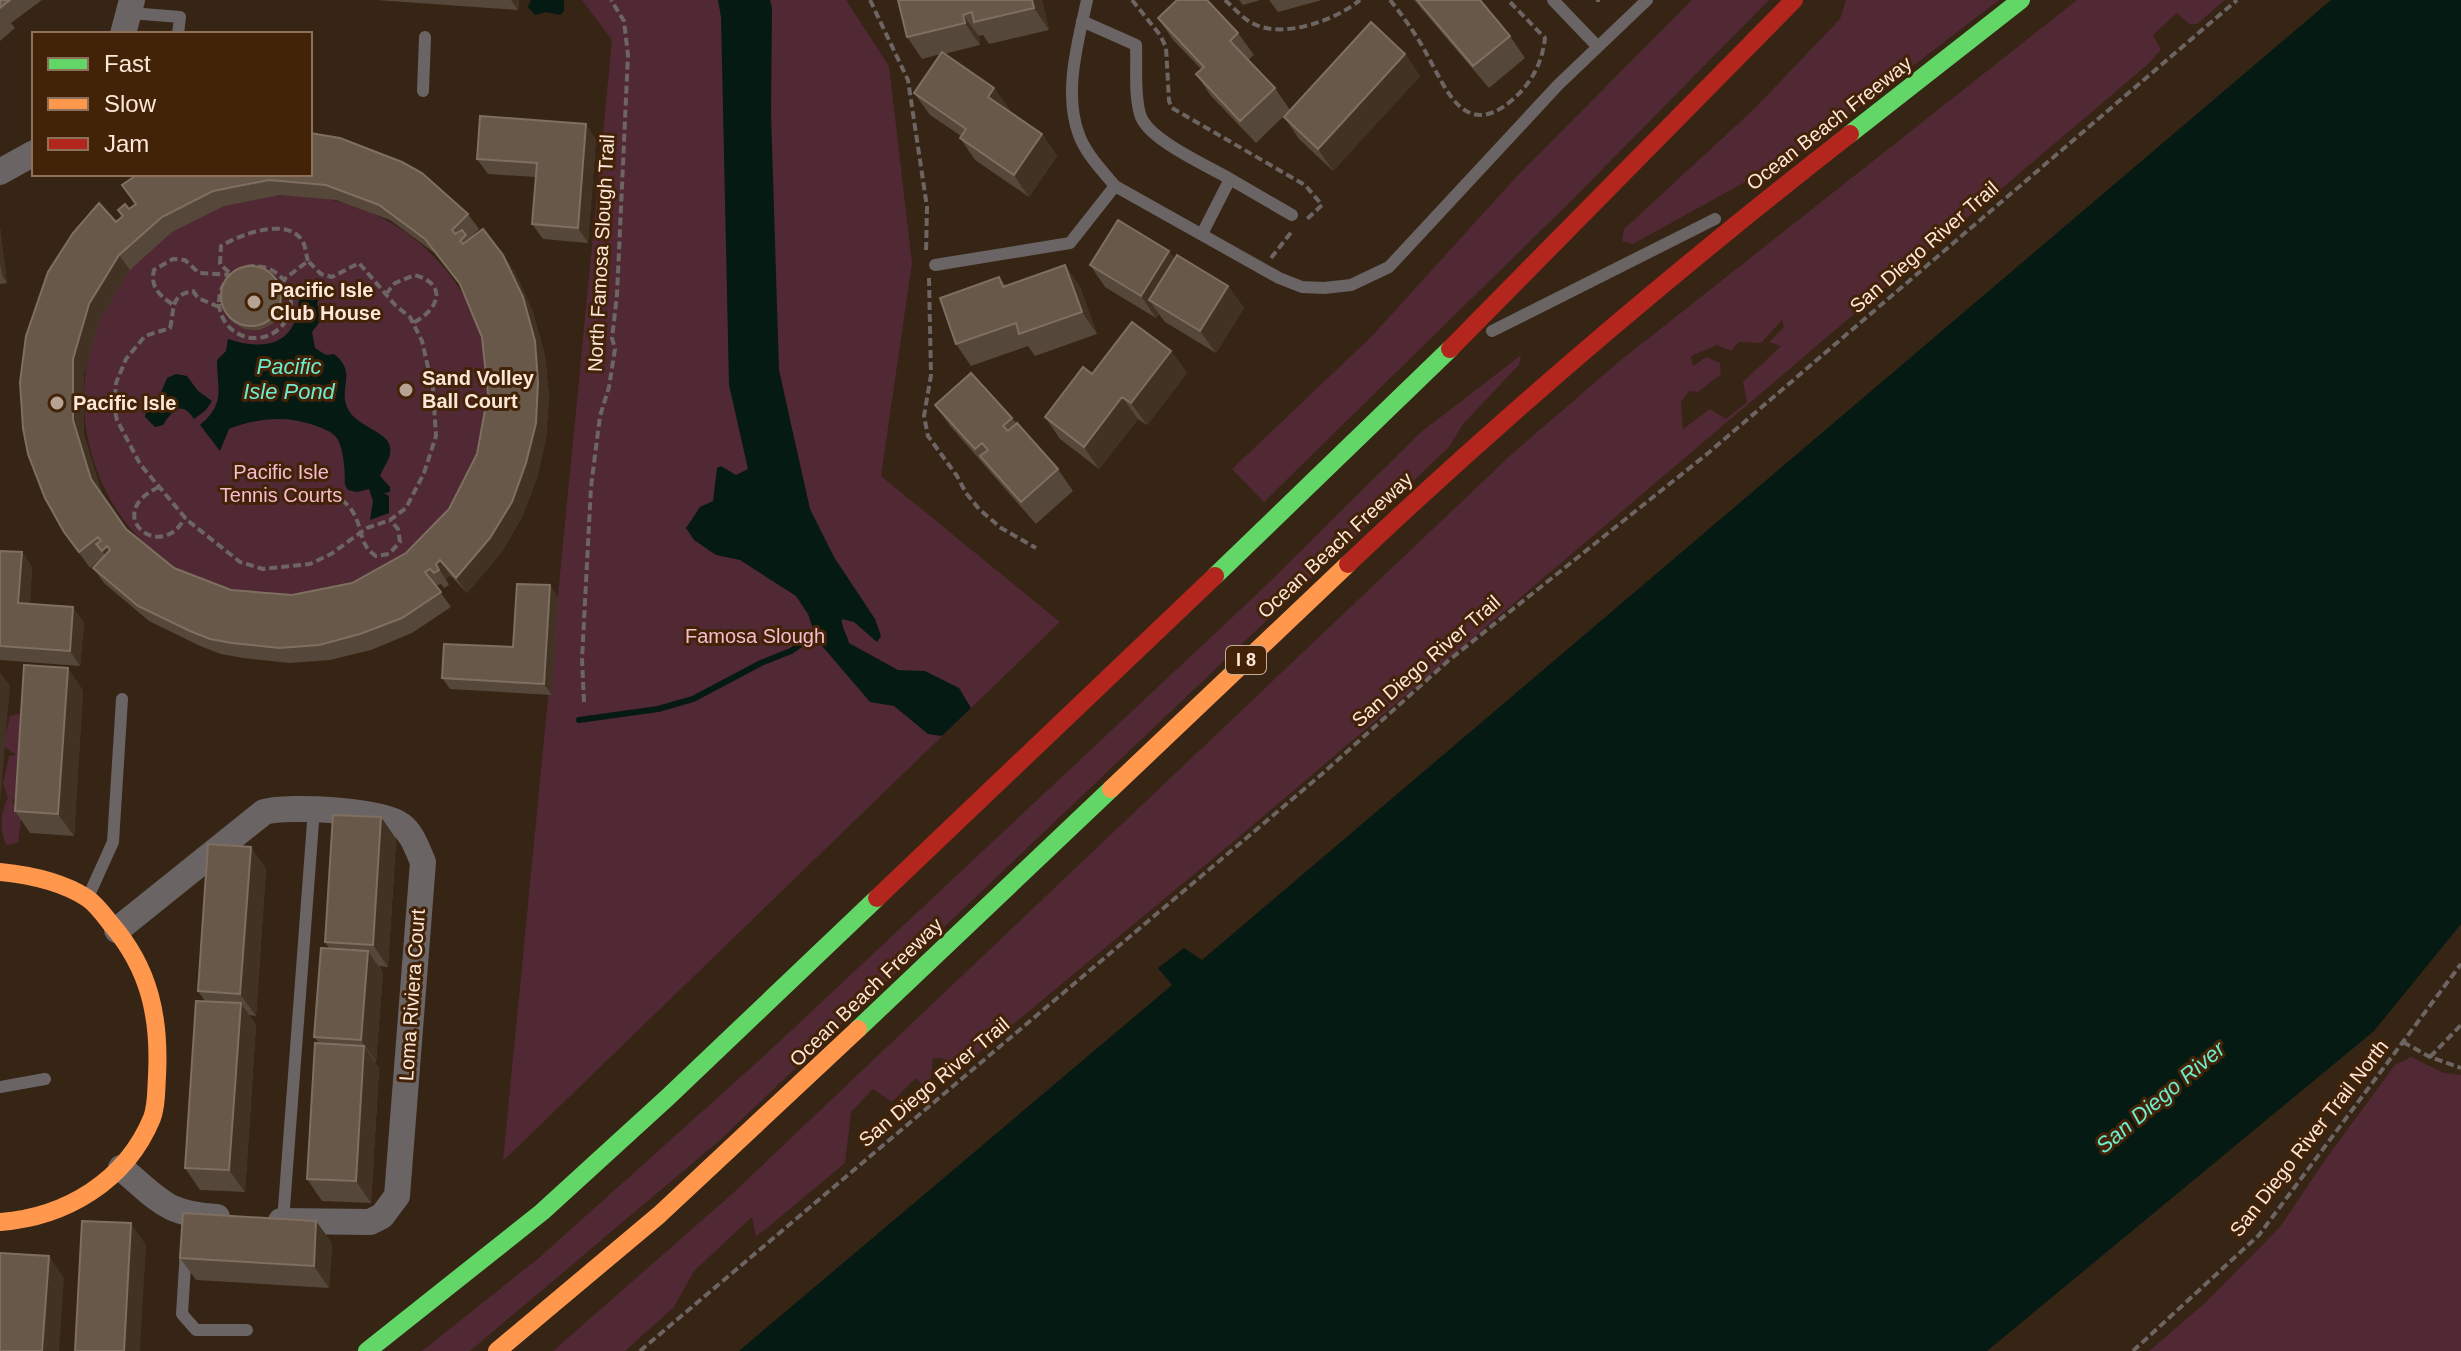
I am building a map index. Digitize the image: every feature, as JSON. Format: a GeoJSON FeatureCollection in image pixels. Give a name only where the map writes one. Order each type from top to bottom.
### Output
{"type":"FeatureCollection","features":[{"type":"Feature","properties":{"kind":"main road"},"geometry":{"type":"LineString","coordinates":[[367,1351],[542,1212],[668,1097],[1266,528],[1442,356],[1794,0]]}},
{"type":"Feature","properties":{"kind":"main road","name":"Ocean Beach Freeway"},"geometry":{"type":"LineString","coordinates":[[497,1351],[659,1215],[775,1108],[1456,461],[1789,182],[2021,0]]}},
{"type":"Feature","properties":{"kind":"main road"},"geometry":{"type":"LineString","coordinates":[[0,872],[22,874],[58,884],[87,898],[117,930],[147,976],[159,1024],[154,1114],[121,1168],[98,1188],[71,1204],[40,1216],[0,1222]]}},
{"type":"Feature","properties":{"kind":"street"},"geometry":{"type":"LineString","coordinates":[[0,172],[32,154]]}},
{"type":"Feature","properties":{"kind":"street","name":"Loma Riviera Court"},"geometry":{"type":"LineString","coordinates":[[117,930],[264,812],[276,808],[314,809],[384,818],[400,825],[413,839],[423,862],[397,1196],[382,1216],[370,1222],[243,1218],[187,1222],[121,1168]]}},
{"type":"Feature","properties":{"kind":"lane"},"geometry":{"type":"LineString","coordinates":[[1087,0],[1071,94],[1080,138],[1096,163],[1115,186],[1264,270],[1302,287],[1324,288],[1351,285],[1389,267],[1597,46],[1647,0]]}},
{"type":"Feature","properties":{"kind":"lane"},"geometry":{"type":"LineString","coordinates":[[1553,0],[1597,46]]}},
{"type":"Feature","properties":{"kind":"lane"},"geometry":{"type":"LineString","coordinates":[[128,16],[180,17],[178,32]]}},
{"type":"Feature","properties":{"kind":"lane"},"geometry":{"type":"LineString","coordinates":[[1082,21],[1136,45],[1139,113],[1145,127],[1292,215]]}},
{"type":"Feature","properties":{"kind":"lane"},"geometry":{"type":"LineString","coordinates":[[423,91],[425,37]]}},
{"type":"Feature","properties":{"kind":"lane"},"geometry":{"type":"LineString","coordinates":[[1202,234],[1230,179]]}},
{"type":"Feature","properties":{"kind":"lane"},"geometry":{"type":"LineString","coordinates":[[1442,356],[1789,182]]}},
{"type":"Feature","properties":{"kind":"lane"},"geometry":{"type":"LineString","coordinates":[[930,265],[1070,243],[1115,186]]}},
{"type":"Feature","properties":{"kind":"lane"},"geometry":{"type":"LineString","coordinates":[[87,898],[113,842],[122,699]]}},
{"type":"Feature","properties":{"kind":"lane"},"geometry":{"type":"LineString","coordinates":[[283,1221],[314,809]]}},
{"type":"Feature","properties":{"kind":"lane"},"geometry":{"type":"LineString","coordinates":[[0,1087],[45,1079]]}},
{"type":"Feature","properties":{"kind":"lane"},"geometry":{"type":"LineString","coordinates":[[186,1243],[182,1314],[196,1330],[247,1330]]}},
{"type":"Feature","properties":{"kind":"path","name":"North Famosa Slough Trail"},"geometry":{"type":"LineString","coordinates":[[584,702],[582,659],[591,487],[600,416],[609,387],[615,349],[612,338],[617,295],[628,55],[624,21],[611,0]]}},
{"type":"Feature","properties":{"kind":"path"},"geometry":{"type":"LineString","coordinates":[[870,0],[908,80],[927,207],[931,375],[924,416],[928,436],[979,509],[1001,528],[1036,548]]}},
{"type":"Feature","properties":{"kind":"path"},"geometry":{"type":"LineString","coordinates":[[1132,0],[1166,47],[1172,108],[1305,185],[1322,205],[1289,234],[1264,270]]}},
{"type":"Feature","properties":{"kind":"path"},"geometry":{"type":"LineString","coordinates":[[1225,0],[1253,24],[1269,29],[1304,26],[1332,19],[1360,0]]}},
{"type":"Feature","properties":{"kind":"path"},"geometry":{"type":"LineString","coordinates":[[1390,0],[1413,29],[1441,83],[1455,102],[1471,114],[1484,115],[1509,103],[1536,72],[1543,57],[1545,38],[1508,0]]}},
{"type":"Feature","properties":{"kind":"path","name":"San Diego River Trail"},"geometry":{"type":"LineString","coordinates":[[640,1351],[1322,774],[1448,661],[1707,454],[2237,0]]}},
{"type":"Feature","properties":{"kind":"path"},"geometry":{"type":"LineString","coordinates":[[219,307],[198,298],[193,291],[179,296],[172,304],[170,328],[145,336],[134,348],[119,370],[114,395],[117,420],[123,435],[140,464],[185,517],[205,537],[240,562],[263,569],[310,564],[331,554],[360,532],[390,520],[406,508],[432,454],[436,436],[429,363],[410,317],[359,263],[332,277],[321,274],[308,261],[303,241],[291,231],[281,228],[255,232],[221,246],[220,264],[232,275]]}},
{"type":"Feature","properties":{"kind":"path"},"geometry":{"type":"LineString","coordinates":[[172,304],[157,291],[152,281],[154,270],[173,259],[185,260],[199,273],[232,275]]}},
{"type":"Feature","properties":{"kind":"path"},"geometry":{"type":"LineString","coordinates":[[283,280],[308,261]]}},
{"type":"Feature","properties":{"kind":"path"},"geometry":{"type":"LineString","coordinates":[[248,267],[261,267],[283,280],[290,302],[289,314],[283,325],[263,337],[239,335],[222,318],[219,307],[221,290],[232,275],[248,267]]}},
{"type":"Feature","properties":{"kind":"path"},"geometry":{"type":"LineString","coordinates":[[386,294],[395,283],[415,275],[431,284],[436,292],[432,310],[413,323]]}},
{"type":"Feature","properties":{"kind":"path"},"geometry":{"type":"LineString","coordinates":[[160,487],[140,498],[134,509],[138,529],[153,537],[173,533],[185,517]]}},
{"type":"Feature","properties":{"kind":"path"},"geometry":{"type":"LineString","coordinates":[[342,500],[357,515],[368,551],[382,557],[400,542],[398,529],[390,520]]}},
{"type":"Feature","properties":{"kind":"path","name":"San Diego River Trail North"},"geometry":{"type":"LineString","coordinates":[[2133,1351],[2259,1235],[2461,964]]}},
{"type":"Feature","properties":{"kind":"path"},"geometry":{"type":"LineString","coordinates":[[2430,1057],[2461,1025]]}},
{"type":"Feature","properties":{"kind":"path"},"geometry":{"type":"LineString","coordinates":[[2403,1042],[2430,1057],[2461,1068]]}},
{"type":"Feature","properties":{"kind":"green space","name":"Famosa Slough"},"geometry":{"type":"Polygon","coordinates":[[[582,0],[846,0],[889,66],[912,263],[881,476],[1060,622],[503,1161],[612,40],[582,0]]]}},
{"type":"Feature","properties":{"kind":"green space"},"geometry":{"type":"Polygon","coordinates":[[[1692,0],[1769,0],[1569,203],[1264,502],[1232,469],[1373,335],[1517,176],[1692,0]]]}},
{"type":"Feature","properties":{"kind":"green space"},"geometry":{"type":"Polygon","coordinates":[[[1846,0],[1999,0],[1803,150],[1633,244],[1622,241],[1624,229],[1754,109],[1840,19],[1846,0]]]}},
{"type":"Feature","properties":{"kind":"green space"},"geometry":{"type":"Polygon","coordinates":[[[2077,0],[2225,0],[2197,24],[2189,24],[2177,13],[2153,35],[2161,50],[2147,65],[1233,842],[953,1074],[944,1071],[943,1058],[933,1058],[930,1085],[925,1088],[916,1078],[892,1102],[873,1089],[851,1112],[845,1163],[756,1237],[752,1217],[694,1271],[674,1307],[625,1351],[553,1351],[732,1194],[1513,453],[1616,364],[2077,0]],[[1782,320],[1761,343],[1739,342],[1731,351],[1717,345],[1691,356],[1693,366],[1706,357],[1720,363],[1721,374],[1698,392],[1689,391],[1681,402],[1683,429],[1710,409],[1726,419],[1747,402],[1743,382],[1781,346],[1769,342],[1784,327],[1782,320]]]}},
{"type":"Feature","properties":{"kind":"green space","name":"Pacific Isle Tennis Courts"},"geometry":{"type":"Polygon","coordinates":[[[288,195],[328,199],[366,210],[402,229],[446,269],[468,303],[484,340],[492,399],[488,439],[477,477],[458,513],[418,557],[384,579],[347,595],[288,603],[248,599],[210,588],[174,569],[130,529],[108,495],[92,458],[84,399],[88,359],[99,321],[118,285],[158,241],[192,219],[229,203],[288,195]]]}},
{"type":"Feature","properties":{"kind":"green space"},"geometry":{"type":"Polygon","coordinates":[[[1521,355],[1519,365],[1463,424],[1449,447],[720,1140],[470,1351],[422,1351],[540,1257],[765,1055],[1256,595],[1420,433],[1521,355]]]}},
{"type":"Feature","properties":{"kind":"green space"},"geometry":{"type":"Polygon","coordinates":[[[21,713],[26,718],[22,790],[12,801],[22,813],[18,843],[6,845],[2,822],[8,798],[3,783],[9,756],[16,755],[3,746],[10,716],[21,713]]]}},
{"type":"Feature","properties":{"kind":"green space"},"geometry":{"type":"Polygon","coordinates":[[[2411,1057],[2444,1073],[2461,1075],[2461,1351],[2149,1351],[2205,1303],[2280,1227],[2395,1065],[2411,1057]]]}},
{"type":"Feature","properties":{"kind":"water"},"geometry":{"type":"Polygon","coordinates":[[[531,0],[564,0],[564,11],[560,15],[546,12],[535,15],[528,7],[531,0]]]}},
{"type":"Feature","properties":{"kind":"water"},"geometry":{"type":"Polygon","coordinates":[[[718,0],[770,0],[772,8],[771,113],[779,370],[810,509],[834,557],[875,619],[881,636],[877,642],[854,622],[842,619],[843,628],[849,643],[898,670],[925,671],[959,688],[971,708],[942,736],[928,734],[894,706],[870,702],[817,640],[808,614],[796,596],[740,560],[716,555],[694,540],[686,528],[700,507],[713,501],[717,468],[721,466],[736,475],[748,469],[729,385],[721,17],[718,0]]]}},
{"type":"Feature","properties":{"kind":"water","name":"San Diego River"},"geometry":{"type":"Polygon","coordinates":[[[2331,0],[2461,0],[2461,924],[2374,1031],[1987,1351],[739,1351],[1172,985],[1158,968],[1184,948],[1202,960],[2331,0]]]}},
{"type":"Feature","properties":{"kind":"water","name":"Pacific Isle Pond"},"geometry":{"type":"Polygon","coordinates":[[[317,278],[324,284],[317,304],[322,319],[312,332],[315,348],[326,355],[334,354],[341,361],[345,368],[345,395],[349,411],[384,437],[390,447],[389,458],[380,476],[390,487],[390,492],[384,493],[389,496],[389,513],[370,520],[373,501],[369,489],[357,492],[348,490],[341,447],[329,431],[292,420],[250,422],[229,429],[220,451],[200,425],[217,403],[217,360],[226,351],[228,339],[257,345],[280,340],[294,323],[299,293],[317,278]]]}},
{"type":"Feature","properties":{"kind":"water"},"geometry":{"type":"Polygon","coordinates":[[[176,374],[187,376],[198,391],[212,401],[194,419],[185,410],[177,409],[163,425],[155,427],[145,417],[147,405],[159,397],[167,378],[176,374]]]}},
{"type":"Feature","properties":{"kind":"building"},"geometry":{"type":"Polygon","coordinates":[[[898,0],[1032,0],[1034,8],[974,22],[972,12],[963,15],[965,23],[907,37],[898,0]]]}},
{"type":"Feature","properties":{"kind":"building"},"geometry":{"type":"Polygon","coordinates":[[[1177,0],[1207,0],[1238,33],[1230,41],[1275,88],[1240,121],[1196,74],[1204,67],[1158,18],[1177,0]]]}},
{"type":"Feature","properties":{"kind":"building"},"geometry":{"type":"Polygon","coordinates":[[[1417,0],[1480,0],[1510,36],[1473,66],[1417,0]]]}},
{"type":"Feature","properties":{"kind":"building"},"geometry":{"type":"Polygon","coordinates":[[[1371,22],[1405,54],[1318,149],[1284,117],[1371,22]]]}},
{"type":"Feature","properties":{"kind":"building"},"geometry":{"type":"Polygon","coordinates":[[[942,52],[994,88],[988,97],[1042,134],[1014,175],[960,138],[966,129],[914,93],[942,52]]]}},
{"type":"Feature","properties":{"kind":"building"},"geometry":{"type":"Polygon","coordinates":[[[480,116],[586,124],[578,228],[532,224],[537,163],[477,159],[480,116]]]}},
{"type":"Feature","properties":{"kind":"building","name":"Pacific Isle"},"geometry":{"type":"Polygon","coordinates":[[[312,133],[340,138],[422,173],[468,214],[452,230],[455,234],[462,230],[466,235],[460,241],[463,244],[483,229],[503,255],[523,297],[535,341],[538,382],[536,423],[512,502],[490,538],[456,578],[440,560],[436,564],[439,570],[425,572],[441,592],[402,618],[319,645],[279,648],[232,643],[210,639],[138,606],[93,568],[110,550],[107,546],[102,551],[96,544],[101,541],[98,537],[79,552],[45,498],[28,454],[20,382],[26,336],[48,272],[73,233],[99,203],[116,222],[123,216],[118,210],[125,204],[129,209],[136,204],[122,185],[135,176],[312,176],[312,133]],[[269,180],[213,191],[162,217],[119,255],[89,304],[73,359],[73,420],[91,479],[126,529],[174,568],[231,590],[292,595],[352,583],[406,553],[449,509],[477,454],[488,394],[482,337],[460,284],[425,239],[379,205],[326,185],[269,180]]]}},
{"type":"Feature","properties":{"kind":"building"},"geometry":{"type":"Polygon","coordinates":[[[1118,220],[1169,251],[1141,296],[1090,265],[1118,220]]]}},
{"type":"Feature","properties":{"kind":"building"},"geometry":{"type":"Polygon","coordinates":[[[1177,255],[1228,286],[1200,331],[1149,300],[1177,255]]]}},
{"type":"Feature","properties":{"kind":"building"},"geometry":{"type":"Polygon","coordinates":[[[1065,265],[1082,312],[1019,334],[1016,323],[956,344],[940,298],[999,277],[1003,287],[1065,265]]]}},
{"type":"Feature","properties":{"kind":"building","name":"Pacific Isle Club House"},"geometry":{"type":"Polygon","coordinates":[[[251,266],[263,268],[272,275],[279,284],[279,308],[272,317],[263,324],[251,326],[239,324],[230,317],[223,308],[221,296],[223,284],[230,275],[239,268],[251,266]]]}},
{"type":"Feature","properties":{"kind":"building"},"geometry":{"type":"Polygon","coordinates":[[[1132,322],[1171,351],[1131,403],[1122,397],[1084,447],[1045,417],[1083,367],[1092,374],[1132,322]]]}},
{"type":"Feature","properties":{"kind":"building"},"geometry":{"type":"Polygon","coordinates":[[[971,373],[1012,418],[1003,426],[1008,431],[1017,423],[1058,469],[1021,502],[980,456],[988,450],[982,443],[975,449],[935,405],[971,373]]]}},
{"type":"Feature","properties":{"kind":"building"},"geometry":{"type":"Polygon","coordinates":[[[0,551],[22,552],[18,603],[73,607],[70,651],[0,646],[0,551]]]}},
{"type":"Feature","properties":{"kind":"building"},"geometry":{"type":"Polygon","coordinates":[[[517,584],[550,585],[544,684],[442,678],[444,644],[513,647],[517,584]]]}},
{"type":"Feature","properties":{"kind":"building"},"geometry":{"type":"Polygon","coordinates":[[[24,665],[68,668],[58,814],[15,811],[24,665]]]}},
{"type":"Feature","properties":{"kind":"building"},"geometry":{"type":"Polygon","coordinates":[[[333,815],[381,817],[373,945],[325,942],[333,815]]]}},
{"type":"Feature","properties":{"kind":"building"},"geometry":{"type":"Polygon","coordinates":[[[208,844],[251,847],[240,994],[198,991],[208,844]]]}},
{"type":"Feature","properties":{"kind":"building"},"geometry":{"type":"Polygon","coordinates":[[[321,948],[368,951],[361,1040],[314,1037],[321,948]]]}},
{"type":"Feature","properties":{"kind":"building"},"geometry":{"type":"Polygon","coordinates":[[[196,1001],[241,1003],[229,1170],[185,1168],[196,1001]]]}},
{"type":"Feature","properties":{"kind":"building"},"geometry":{"type":"Polygon","coordinates":[[[315,1043],[364,1046],[356,1181],[307,1179],[315,1043]]]}},
{"type":"Feature","properties":{"kind":"building"},"geometry":{"type":"Polygon","coordinates":[[[183,1213],[316,1221],[314,1266],[180,1258],[183,1213]]]}},
{"type":"Feature","properties":{"kind":"building"},"geometry":{"type":"Polygon","coordinates":[[[82,1221],[131,1223],[124,1351],[75,1351],[82,1221]]]}},
{"type":"Feature","properties":{"kind":"building"},"geometry":{"type":"Polygon","coordinates":[[[0,1253],[49,1256],[42,1351],[0,1351],[0,1253]]]}},
{"type":"Feature","properties":{"kind":"waterway"},"geometry":{"type":"LineString","coordinates":[[579,720],[658,709],[693,699],[761,663],[791,651],[820,631]]}},
{"type":"Feature","properties":{"kind":"traffic: fast"},"geometry":{"type":"LineString","coordinates":[[1850,134],[2021,0]]}},
{"type":"Feature","properties":{"kind":"traffic: fast"},"geometry":{"type":"LineString","coordinates":[[1215,576],[1450,349]]}},
{"type":"Feature","properties":{"kind":"traffic: fast"},"geometry":{"type":"LineString","coordinates":[[858,1029],[1111,789]]}},
{"type":"Feature","properties":{"kind":"traffic: fast"},"geometry":{"type":"LineString","coordinates":[[367,1351],[542,1212],[877,898]]}},
{"type":"Feature","properties":{"kind":"traffic: slow"},"geometry":{"type":"LineString","coordinates":[[1111,789],[1348,564]]}},
{"type":"Feature","properties":{"kind":"traffic: slow"},"geometry":{"type":"LineString","coordinates":[[0,872],[56,883],[87,898],[100,910],[135,959],[150,995],[157,1034],[154,1113],[127,1160],[91,1192],[70,1204],[24,1219],[0,1222]]}},
{"type":"Feature","properties":{"kind":"traffic: slow"},"geometry":{"type":"LineString","coordinates":[[497,1351],[659,1215],[858,1029]]}},
{"type":"Feature","properties":{"kind":"traffic: jam"},"geometry":{"type":"LineString","coordinates":[[1450,349],[1794,0]]}},
{"type":"Feature","properties":{"kind":"traffic: jam"},"geometry":{"type":"LineString","coordinates":[[1348,564],[1469,452],[1594,343],[1850,134]]}},
{"type":"Feature","properties":{"kind":"traffic: jam"},"geometry":{"type":"LineString","coordinates":[[877,898],[1215,576]]}},
{"type":"Feature","properties":{"kind":"place","name":"Pacific Isle Club House"},"geometry":{"type":"Point","coordinates":[254,302]}},
{"type":"Feature","properties":{"kind":"place","name":"Sand Volley Ball Court"},"geometry":{"type":"Point","coordinates":[406,390]}},
{"type":"Feature","properties":{"kind":"place","name":"Pacific Isle"},"geometry":{"type":"Point","coordinates":[57,403]}}]}
